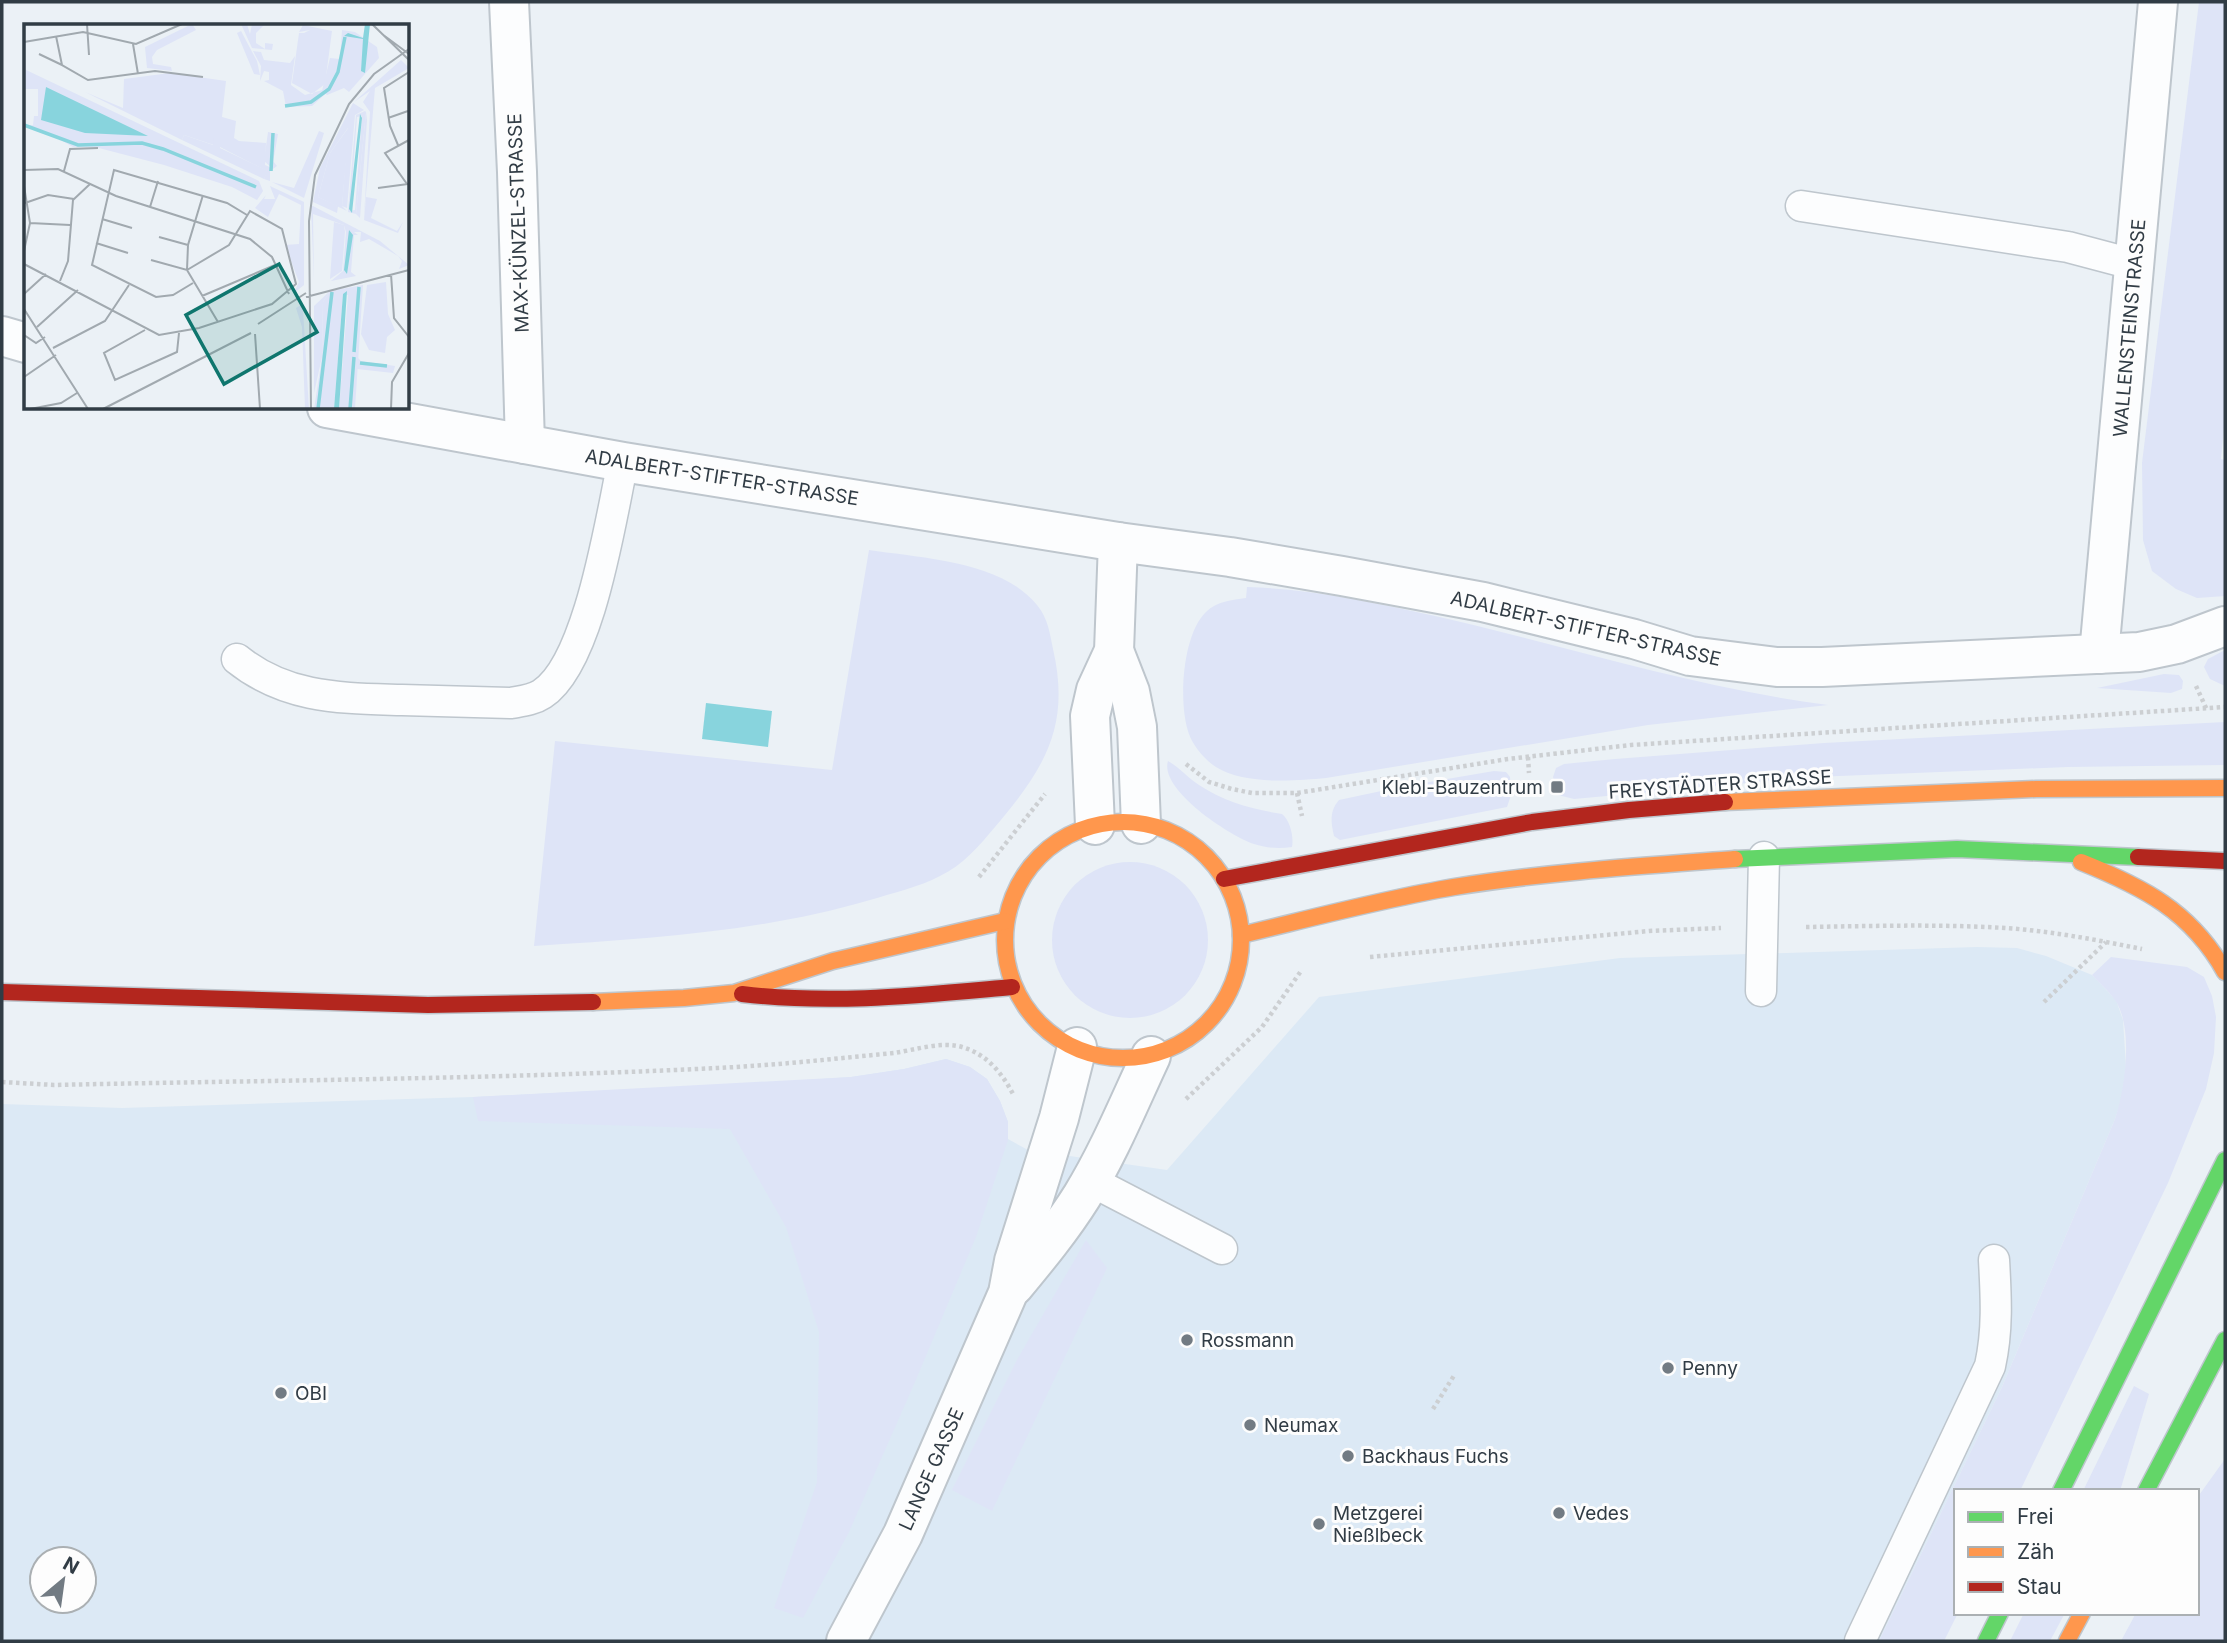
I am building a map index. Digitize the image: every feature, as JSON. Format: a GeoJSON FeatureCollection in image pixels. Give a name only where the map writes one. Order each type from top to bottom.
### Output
{"type":"FeatureCollection","features":[{"type":"Feature","properties":{"kind":"street","name":"MAX-KÜNZEL-STRASSE"},"geometry":{"type":"LineString","coordinates":[[509,2],[525,444]]}},
{"type":"Feature","properties":{"kind":"street","name":"WALLENSTEINSTRASSE"},"geometry":{"type":"LineString","coordinates":[[2099,654],[2158,2]]}},
{"type":"Feature","properties":{"kind":"street"},"geometry":{"type":"LineString","coordinates":[[2,336],[24,342]]}},
{"type":"Feature","properties":{"kind":"street","name":"ADALBERT-STIFTER-STRASSE"},"geometry":{"type":"LineString","coordinates":[[338,410],[623,461],[1118,542],[1230,557],[1483,602],[1634,639],[1690,656],[1729,662],[1777,667],[1822,667],[2139,652],[2177,644],[2225,626]]}},
{"type":"Feature","properties":{"kind":"street"},"geometry":{"type":"LineString","coordinates":[[1095,825],[1090,716],[1096,690],[1114,652],[1118,542]]}},
{"type":"Feature","properties":{"kind":"street"},"geometry":{"type":"LineString","coordinates":[[1114,652],[1130,692],[1137,727],[1140,824]]}},
{"type":"Feature","properties":{"kind":"street","name":"FREYSTÄDTER STRASSE"},"geometry":{"type":"LineString","coordinates":[[1224,879],[1455,835],[1650,808],[1784,798],[2049,788],[2225,788]]}},
{"type":"Feature","properties":{"kind":"street"},"geometry":{"type":"LineString","coordinates":[[1123,822],[1140,824],[1160,828],[1190,844],[1202,853],[1224,879],[1235,906],[1241,935],[1240,963],[1230,992],[1214,1016],[1183,1044],[1151,1056],[1116,1056],[1077,1047],[1049,1032],[1027,1010],[1012,988],[1003,953],[1005,921],[1008,904],[1018,882],[1032,862],[1051,845],[1072,833],[1095,825],[1123,822]]}},
{"type":"Feature","properties":{"kind":"street"},"geometry":{"type":"LineString","coordinates":[[1241,935],[1456,887],[1623,867],[1764,857],[1957,849],[2225,861]]}},
{"type":"Feature","properties":{"kind":"street"},"geometry":{"type":"LineString","coordinates":[[2051,852],[2113,875],[2157,896],[2186,918],[2207,942],[2225,972]]}},
{"type":"Feature","properties":{"kind":"street"},"geometry":{"type":"LineString","coordinates":[[734,993],[846,958],[1005,921]]}},
{"type":"Feature","properties":{"kind":"street"},"geometry":{"type":"LineString","coordinates":[[2,992],[306,1002],[516,1005],[601,1003],[734,993],[781,1000],[856,1000],[1012,988]]}},
{"type":"Feature","properties":{"kind":"street","name":"LANGE GASSE"},"geometry":{"type":"LineString","coordinates":[[846,1641],[903,1534],[1008,1293],[1014,1261],[1077,1047]]}},
{"type":"Feature","properties":{"kind":"street","name":"LANGE GASSE"},"geometry":{"type":"LineString","coordinates":[[1008,1293],[1064,1224],[1091,1181],[1151,1056]]}},
{"type":"Feature","properties":{"kind":"street"},"geometry":{"type":"LineString","coordinates":[[2062,1489],[2225,1160]]}},
{"type":"Feature","properties":{"kind":"street"},"geometry":{"type":"LineString","coordinates":[[2147,1489],[2225,1340]]}},
{"type":"Feature","properties":{"kind":"street"},"geometry":{"type":"LineString","coordinates":[[1986,1641],[1999,1615]]}},
{"type":"Feature","properties":{"kind":"street"},"geometry":{"type":"LineString","coordinates":[[2067,1641],[2081,1615]]}},
{"type":"Feature","properties":{"kind":"lane"},"geometry":{"type":"LineString","coordinates":[[1801,206],[2068,247],[2136,265]]}},
{"type":"Feature","properties":{"kind":"lane"},"geometry":{"type":"LineString","coordinates":[[237,659],[257,675],[310,694],[349,698],[511,703],[529,700],[544,693],[567,665],[585,623],[623,461]]}},
{"type":"Feature","properties":{"kind":"lane"},"geometry":{"type":"LineString","coordinates":[[1761,991],[1764,857]]}},
{"type":"Feature","properties":{"kind":"lane"},"geometry":{"type":"LineString","coordinates":[[1091,1181],[1222,1250]]}},
{"type":"Feature","properties":{"kind":"lane"},"geometry":{"type":"LineString","coordinates":[[1860,1641],[1990,1366],[1995,1343],[1997,1308],[1994,1260]]}},
{"type":"Feature","properties":{"kind":"path"},"geometry":{"type":"LineString","coordinates":[[1183,761],[1209,782],[1232,789],[1252,793],[1297,793],[1508,759],[1631,745],[2225,708]]}},
{"type":"Feature","properties":{"kind":"path"},"geometry":{"type":"LineString","coordinates":[[972,884],[1048,790]]}},
{"type":"Feature","properties":{"kind":"path"},"geometry":{"type":"LineString","coordinates":[[2044,1002],[2106,942]]}},
{"type":"Feature","properties":{"kind":"path"},"geometry":{"type":"LineString","coordinates":[[1182,1103],[1262,1027],[1295,977],[1309,965]]}},
{"type":"Feature","properties":{"kind":"path"},"geometry":{"type":"LineString","coordinates":[[2,1083],[54,1085],[606,1074],[755,1066],[946,1045],[962,1047],[982,1056],[995,1066],[1018,1104]]}},
{"type":"Feature","properties":{"kind":"path"},"geometry":{"type":"LineString","coordinates":[[1433,1409],[1455,1374]]}},
{"type":"Feature","properties":{"kind":"shaded area"},"geometry":{"type":"Polygon","coordinates":[[[2199,2],[2225,2],[2225,417],[2221,459],[2225,460],[2225,596],[2197,598],[2176,589],[2152,571],[2143,540],[2142,463],[2199,2]]]}},
{"type":"Feature","properties":{"kind":"shaded area"},"geometry":{"type":"Polygon","coordinates":[[[869,550],[936,559],[982,570],[1022,590],[1041,610],[1046,621],[1058,677],[1055,724],[1040,766],[989,834],[963,861],[932,880],[829,911],[704,932],[534,946],[555,741],[832,770],[869,550]]]}},
{"type":"Feature","properties":{"kind":"shaded area"},"geometry":{"type":"Polygon","coordinates":[[[1247,587],[1318,593],[1388,606],[1680,677],[1778,698],[1828,705],[1648,725],[1326,778],[1270,780],[1241,777],[1216,767],[1193,743],[1186,721],[1183,688],[1187,653],[1198,623],[1215,605],[1246,598],[1247,587]]]}},
{"type":"Feature","properties":{"kind":"shaded area"},"geometry":{"type":"Polygon","coordinates":[[[2225,650],[2225,686],[2210,679],[2204,667],[2208,659],[2225,650]]]}},
{"type":"Feature","properties":{"kind":"shaded area"},"geometry":{"type":"Polygon","coordinates":[[[2164,674],[2179,675],[2183,681],[2182,689],[2171,693],[2097,688],[2164,674]]]}},
{"type":"Feature","properties":{"kind":"shaded area"},"geometry":{"type":"Polygon","coordinates":[[[2225,722],[2225,765],[2068,767],[1814,777],[1574,799],[1558,795],[1553,777],[1556,768],[1564,764],[1615,759],[1824,743],[2225,722]]]}},
{"type":"Feature","properties":{"kind":"shaded area"},"geometry":{"type":"Polygon","coordinates":[[[1168,761],[1219,796],[1249,807],[1282,814],[1291,829],[1292,847],[1273,848],[1254,844],[1214,822],[1174,785],[1168,773],[1168,761]]]}},
{"type":"Feature","properties":{"kind":"shaded area"},"geometry":{"type":"Polygon","coordinates":[[[1494,771],[1506,772],[1510,777],[1511,795],[1507,807],[1340,840],[1334,836],[1332,813],[1339,800],[1494,771]]]}},
{"type":"Feature","properties":{"kind":"shaded area"},"geometry":{"type":"Polygon","coordinates":[[[1130,862],[1160,868],[1185,885],[1202,910],[1208,940],[1202,970],[1185,995],[1160,1012],[1130,1018],[1100,1012],[1075,995],[1058,970],[1052,940],[1058,910],[1075,885],[1100,868],[1130,862]]]}},
{"type":"Feature","properties":{"kind":"shaded area"},"geometry":{"type":"Polygon","coordinates":[[[1977,947],[2017,948],[2046,956],[2092,975],[2116,1000],[2123,1020],[2126,1067],[2123,1095],[2115,1119],[2002,1387],[1879,1641],[2,1641],[2,1104],[122,1108],[473,1097],[851,1077],[946,1059],[970,1067],[987,1079],[1008,1122],[1008,1139],[1028,1150],[1167,1170],[1319,997],[1620,958],[1977,947]]]}},
{"type":"Feature","properties":{"kind":"shaded area"},"geometry":{"type":"Polygon","coordinates":[[[2111,957],[2187,967],[2204,977],[2212,996],[2216,1017],[2214,1053],[2206,1089],[2168,1183],[2021,1489],[1954,1489],[1954,1615],[1957,1615],[1944,1641],[1879,1641],[2002,1387],[2115,1119],[2126,1059],[2124,1026],[2115,1000],[2092,975],[2111,957]]]}},
{"type":"Feature","properties":{"kind":"shaded area"},"geometry":{"type":"Polygon","coordinates":[[[946,1059],[970,1067],[987,1079],[1008,1122],[1008,1140],[976,1237],[915,1382],[849,1532],[803,1618],[774,1608],[817,1482],[819,1332],[786,1227],[730,1129],[478,1121],[473,1097],[851,1077],[946,1059]]]}},
{"type":"Feature","properties":{"kind":"shaded area"},"geometry":{"type":"Polygon","coordinates":[[[1086,1240],[1107,1268],[992,1511],[952,1490],[1018,1358],[1086,1240]]]}},
{"type":"Feature","properties":{"kind":"shaded area"},"geometry":{"type":"Polygon","coordinates":[[[2134,1386],[2149,1394],[2121,1489],[2084,1489],[2134,1386]]]}},
{"type":"Feature","properties":{"kind":"shaded area"},"geometry":{"type":"Polygon","coordinates":[[[2225,1459],[2225,1641],[2121,1641],[2135,1615],[2199,1615],[2199,1495],[2225,1459]]]}},
{"type":"Feature","properties":{"kind":"shaded area"},"geometry":{"type":"Polygon","coordinates":[[[2023,1615],[2064,1615],[2050,1641],[2010,1641],[2023,1615]]]}},
{"type":"Feature","properties":{"kind":"water"},"geometry":{"type":"Polygon","coordinates":[[[706,703],[772,711],[768,747],[702,739],[706,703]]]}},
{"type":"Feature","properties":{"kind":"traffic: fast"},"geometry":{"type":"LineString","coordinates":[[1735,859],[1957,849],[2138,857]]}},
{"type":"Feature","properties":{"kind":"traffic: fast"},"geometry":{"type":"LineString","coordinates":[[2062,1489],[2225,1160]]}},
{"type":"Feature","properties":{"kind":"traffic: fast"},"geometry":{"type":"LineString","coordinates":[[2147,1489],[2225,1340]]}},
{"type":"Feature","properties":{"kind":"traffic: fast"},"geometry":{"type":"LineString","coordinates":[[1986,1641],[1999,1615]]}},
{"type":"Feature","properties":{"kind":"traffic: slow"},"geometry":{"type":"LineString","coordinates":[[1725,802],[2036,789],[2225,788]]}},
{"type":"Feature","properties":{"kind":"traffic: slow"},"geometry":{"type":"LineString","coordinates":[[1111,822],[1135,822],[1179,836],[1207,856],[1232,895],[1239,917],[1241,940],[1239,963],[1232,985],[1207,1024],[1179,1044],[1157,1053],[1135,1058],[1111,1058],[1067,1044],[1048,1032],[1031,1015],[1010,974],[1005,952],[1005,928],[1019,884],[1031,865],[1048,848],[1089,827],[1111,822]]}},
{"type":"Feature","properties":{"kind":"traffic: slow"},"geometry":{"type":"LineString","coordinates":[[1241,935],[1454,887],[1559,873],[1735,859]]}},
{"type":"Feature","properties":{"kind":"traffic: slow"},"geometry":{"type":"LineString","coordinates":[[2081,862],[2125,881],[2164,903],[2197,933],[2225,972]]}},
{"type":"Feature","properties":{"kind":"traffic: slow"},"geometry":{"type":"LineString","coordinates":[[593,1002],[734,993],[833,961],[1005,921]]}},
{"type":"Feature","properties":{"kind":"traffic: slow"},"geometry":{"type":"LineString","coordinates":[[2067,1641],[2081,1615]]}},
{"type":"Feature","properties":{"kind":"traffic: jam"},"geometry":{"type":"LineString","coordinates":[[1224,879],[1532,822],[1725,802]]}},
{"type":"Feature","properties":{"kind":"traffic: jam"},"geometry":{"type":"LineString","coordinates":[[2138,857],[2225,861]]}},
{"type":"Feature","properties":{"kind":"traffic: jam"},"geometry":{"type":"LineString","coordinates":[[742,994],[844,999],[1012,987]]}},
{"type":"Feature","properties":{"kind":"traffic: jam"},"geometry":{"type":"LineString","coordinates":[[2,992],[428,1005],[593,1002]]}},
{"type":"Feature","properties":{"kind":"place","name":"Klebl-Bauzentrum"},"geometry":{"type":"Point","coordinates":[1557,787]}},
{"type":"Feature","properties":{"kind":"place","name":"Rossmann"},"geometry":{"type":"Point","coordinates":[1187,1340]}},
{"type":"Feature","properties":{"kind":"place","name":"Penny"},"geometry":{"type":"Point","coordinates":[1668,1368]}},
{"type":"Feature","properties":{"kind":"place","name":"OBI"},"geometry":{"type":"Point","coordinates":[281,1393]}},
{"type":"Feature","properties":{"kind":"place","name":"Neumax"},"geometry":{"type":"Point","coordinates":[1250,1425]}},
{"type":"Feature","properties":{"kind":"place","name":"Backhaus Fuchs"},"geometry":{"type":"Point","coordinates":[1348,1456]}},
{"type":"Feature","properties":{"kind":"place","name":"Vedes"},"geometry":{"type":"Point","coordinates":[1559,1513]}},
{"type":"Feature","properties":{"kind":"place","name":"Metzgerei Nießlbeck"},"geometry":{"type":"Point","coordinates":[1319,1524]}}]}
